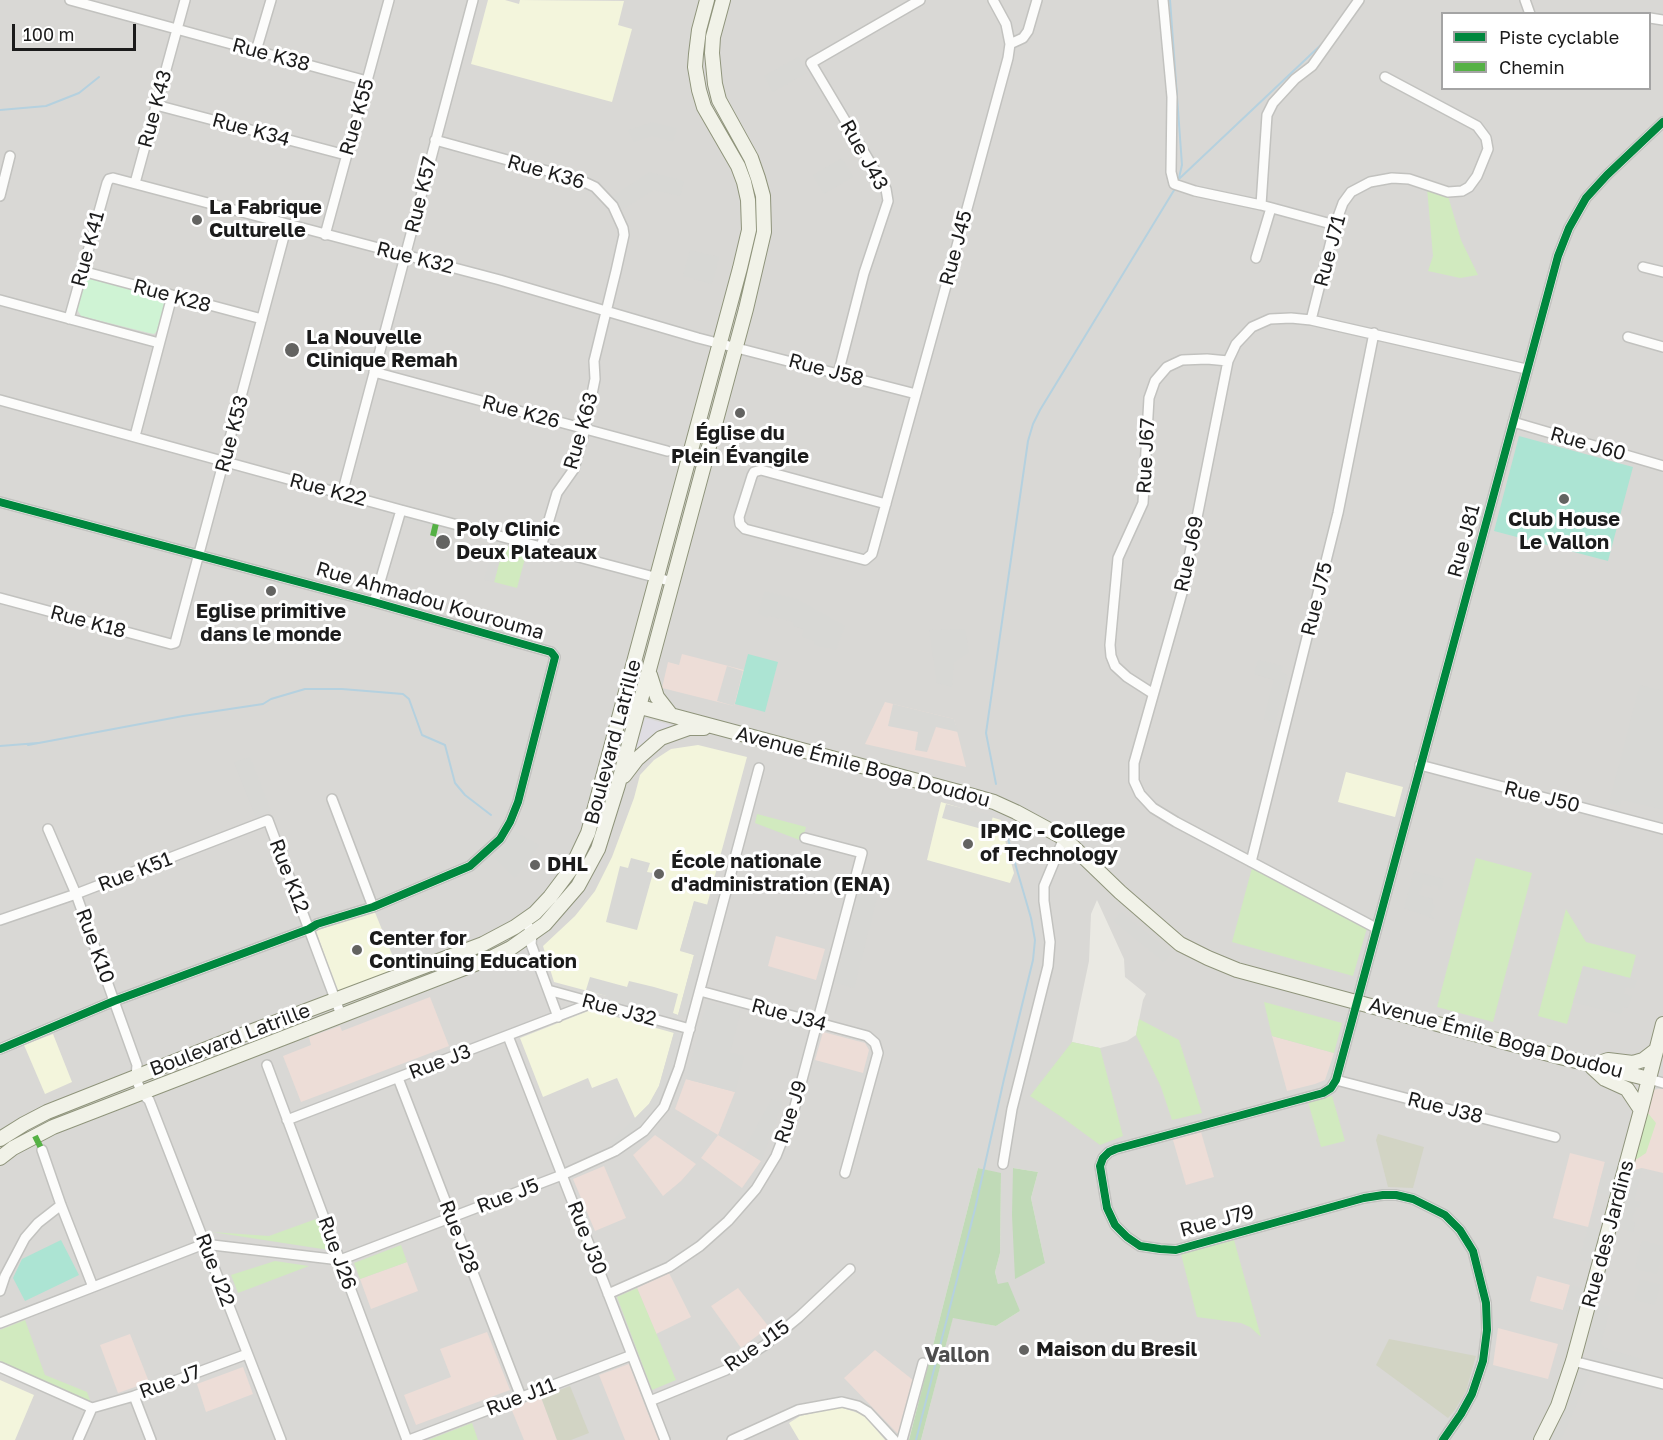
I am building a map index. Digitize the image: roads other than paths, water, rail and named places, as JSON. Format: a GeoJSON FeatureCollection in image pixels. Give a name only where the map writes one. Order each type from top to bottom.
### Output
{"type":"FeatureCollection","features":[{"type":"Feature","properties":{"kind":"main road","name":"Boulevard Latrille"},"geometry":{"type":"LineString","coordinates":[[0,1139],[47,1112],[139,1072],[483,944],[520,923],[550,897],[580,853],[588,833],[749,230],[748,200],[738,166],[704,107],[699,90],[695,67],[696,54],[699,30],[707,0]]}},
{"type":"Feature","properties":{"kind":"main road","name":"Boulevard Latrille"},"geometry":{"type":"LineString","coordinates":[[0,1158],[13,1148],[52,1127],[146,1094],[493,957],[529,939],[565,904],[590,868],[618,785],[761,250],[765,213],[763,196],[755,168],[719,100],[712,66],[712,45],[723,0]]}},
{"type":"Feature","properties":{"kind":"main road"},"geometry":{"type":"LineString","coordinates":[[650,669],[654,691],[671,715]]}},
{"type":"Feature","properties":{"kind":"main road","name":"Avenue Émile Boga Doudou"},"geometry":{"type":"LineString","coordinates":[[623,702],[994,802],[1064,838],[1120,892],[1180,944],[1237,970],[1649,1079]]}},
{"type":"Feature","properties":{"kind":"main road"},"geometry":{"type":"LineString","coordinates":[[618,785],[637,759],[661,738],[689,728],[722,728]]}},
{"type":"Feature","properties":{"kind":"main road","name":"Rue des Jardins"},"geometry":{"type":"LineString","coordinates":[[1540,1440],[1558,1406],[1573,1361],[1663,1024]]}},
{"type":"Feature","properties":{"kind":"main road"},"geometry":{"type":"LineString","coordinates":[[1591,1065],[1608,1060],[1633,1063],[1643,1060],[1656,1050]]}},
{"type":"Feature","properties":{"kind":"main road"},"geometry":{"type":"LineString","coordinates":[[1591,1065],[1605,1078],[1627,1089],[1641,1110]]}},
{"type":"Feature","properties":{"kind":"street","name":"Rue K38"},"geometry":{"type":"LineString","coordinates":[[70,0],[367,81]]}},
{"type":"Feature","properties":{"kind":"street","name":"Rue K43"},"geometry":{"type":"LineString","coordinates":[[135,183],[185,0]]}},
{"type":"Feature","properties":{"kind":"street"},"geometry":{"type":"LineString","coordinates":[[256,51],[270,0]]}},
{"type":"Feature","properties":{"kind":"street","name":"Rue K55"},"geometry":{"type":"LineString","coordinates":[[325,235],[389,0]]}},
{"type":"Feature","properties":{"kind":"street","name":"Rue K57"},"geometry":{"type":"LineString","coordinates":[[342,494],[473,0]]}},
{"type":"Feature","properties":{"kind":"street","name":"Rue J43"},"geometry":{"type":"LineString","coordinates":[[838,374],[864,273],[888,201],[886,189],[811,63],[920,0]]}},
{"type":"Feature","properties":{"kind":"street"},"geometry":{"type":"LineString","coordinates":[[993,0],[1006,24],[1010,44],[1023,38],[1028,31],[1037,0]]}},
{"type":"Feature","properties":{"kind":"street"},"geometry":{"type":"LineString","coordinates":[[1163,0],[1172,97],[1171,172],[1175,185],[1335,225]]}},
{"type":"Feature","properties":{"kind":"street"},"geometry":{"type":"LineString","coordinates":[[1256,258],[1266,207],[1267,116],[1273,103],[1295,79],[1312,66],[1359,0]]}},
{"type":"Feature","properties":{"kind":"street","name":"Rue J45"},"geometry":{"type":"LineString","coordinates":[[886,504],[761,470],[754,472],[752,476],[740,524],[745,529],[865,560],[872,554],[886,504],[916,394],[1010,44]]}},
{"type":"Feature","properties":{"kind":"street","name":"Rue J71"},"geometry":{"type":"LineString","coordinates":[[1311,320],[1335,225],[1343,203],[1351,192],[1370,182],[1392,178],[1409,179],[1448,192],[1462,191],[1469,187],[1484,162],[1488,149],[1486,138],[1477,126],[1385,77]]}},
{"type":"Feature","properties":{"kind":"street","name":"Rue K34"},"geometry":{"type":"LineString","coordinates":[[156,105],[346,155]]}},
{"type":"Feature","properties":{"kind":"street","name":"Rue J81"},"geometry":{"type":"LineString","coordinates":[[1358,1001],[1558,256],[1569,228],[1586,198],[1663,122]]}},
{"type":"Feature","properties":{"kind":"street","name":"Rue K36"},"geometry":{"type":"LineString","coordinates":[[435,140],[580,180],[600,190],[613,206],[624,235],[606,311]]}},
{"type":"Feature","properties":{"kind":"street"},"geometry":{"type":"LineString","coordinates":[[0,196],[10,156]]}},
{"type":"Feature","properties":{"kind":"street","name":"Rue K32"},"geometry":{"type":"LineString","coordinates":[[109,179],[135,183],[500,280],[719,344]]}},
{"type":"Feature","properties":{"kind":"street","name":"Rue K41"},"geometry":{"type":"LineString","coordinates":[[69,319],[109,179]]}},
{"type":"Feature","properties":{"kind":"street","name":"Rue K53"},"geometry":{"type":"LineString","coordinates":[[175,643],[287,225]]}},
{"type":"Feature","properties":{"kind":"street"},"geometry":{"type":"LineString","coordinates":[[1643,267],[1663,272]]}},
{"type":"Feature","properties":{"kind":"street","name":"Rue K28"},"geometry":{"type":"LineString","coordinates":[[82,271],[262,319]]}},
{"type":"Feature","properties":{"kind":"street"},"geometry":{"type":"LineString","coordinates":[[135,436],[172,296]]}},
{"type":"Feature","properties":{"kind":"street"},"geometry":{"type":"LineString","coordinates":[[0,300],[159,343]]}},
{"type":"Feature","properties":{"kind":"street","name":"Rue K63"},"geometry":{"type":"LineString","coordinates":[[541,547],[557,493],[574,469],[585,429],[595,379],[594,361],[606,311]]}},
{"type":"Feature","properties":{"kind":"street","name":"Rue J69"},"geometry":{"type":"LineString","coordinates":[[1376,928],[1176,822],[1154,808],[1140,794],[1134,781],[1134,763],[1182,593],[1228,361],[1236,344],[1251,327],[1270,319],[1290,318],[1374,333],[1526,369]]}},
{"type":"Feature","properties":{"kind":"street","name":"Rue J75"},"geometry":{"type":"LineString","coordinates":[[1251,862],[1338,513],[1374,333]]}},
{"type":"Feature","properties":{"kind":"street"},"geometry":{"type":"LineString","coordinates":[[1628,337],[1663,347]]}},
{"type":"Feature","properties":{"kind":"street","name":"Rue J58"},"geometry":{"type":"LineString","coordinates":[[719,344],[916,394]]}},
{"type":"Feature","properties":{"kind":"street","name":"Rue J67"},"geometry":{"type":"LineString","coordinates":[[1152,693],[1114,666],[1110,645],[1118,558],[1143,503],[1149,398],[1155,381],[1167,367],[1182,360],[1228,361]]}},
{"type":"Feature","properties":{"kind":"street","name":"Rue K26"},"geometry":{"type":"LineString","coordinates":[[375,372],[667,451]]}},
{"type":"Feature","properties":{"kind":"street","name":"Rue K22"},"geometry":{"type":"LineString","coordinates":[[0,400],[673,582]]}},
{"type":"Feature","properties":{"kind":"street","name":"Rue J60"},"geometry":{"type":"LineString","coordinates":[[1513,423],[1663,466]]}},
{"type":"Feature","properties":{"kind":"street","name":"Rue Ahmadou Kourouma"},"geometry":{"type":"LineString","coordinates":[[0,502],[374,602],[551,652],[555,657],[518,802],[500,839],[470,866],[373,907],[317,924],[309,929],[114,1001],[0,1049]]}},
{"type":"Feature","properties":{"kind":"street"},"geometry":{"type":"LineString","coordinates":[[374,602],[400,510]]}},
{"type":"Feature","properties":{"kind":"street","name":"Rue K18"},"geometry":{"type":"LineString","coordinates":[[0,598],[171,644],[175,643]]}},
{"type":"Feature","properties":{"kind":"street","name":"Rue J50"},"geometry":{"type":"LineString","coordinates":[[1420,765],[1663,829]]}},
{"type":"Feature","properties":{"kind":"street","name":"Rue J5"},"geometry":{"type":"LineString","coordinates":[[0,1323],[204,1244],[340,1260],[562,1175],[615,1151],[644,1131],[654,1120],[671,1092],[690,1029],[759,768]]}},
{"type":"Feature","properties":{"kind":"street"},"geometry":{"type":"LineString","coordinates":[[332,799],[373,907]]}},
{"type":"Feature","properties":{"kind":"street","name":"Rue K51"},"geometry":{"type":"LineString","coordinates":[[0,920],[76,894],[268,820]]}},
{"type":"Feature","properties":{"kind":"street","name":"Rue K12"},"geometry":{"type":"LineString","coordinates":[[268,820],[341,1016]]}},
{"type":"Feature","properties":{"kind":"street","name":"Rue K10"},"geometry":{"type":"LineString","coordinates":[[48,829],[76,894],[139,1072]]}},
{"type":"Feature","properties":{"kind":"street","name":"Rue J9"},"geometry":{"type":"LineString","coordinates":[[608,1294],[669,1267],[700,1246],[728,1221],[756,1188],[776,1156],[794,1110],[862,853],[805,838]]}},
{"type":"Feature","properties":{"kind":"street"},"geometry":{"type":"LineString","coordinates":[[1003,1164],[1012,1109],[1048,966],[1050,942],[1044,885],[1064,838]]}},
{"type":"Feature","properties":{"kind":"street","name":"Rue J32"},"geometry":{"type":"LineString","coordinates":[[520,923],[529,939],[558,1017]]}},
{"type":"Feature","properties":{"kind":"street","name":"Rue J32"},"geometry":{"type":"LineString","coordinates":[[548,990],[690,1029]]}},
{"type":"Feature","properties":{"kind":"street","name":"Rue J34"},"geometry":{"type":"LineString","coordinates":[[700,991],[867,1036],[875,1043],[878,1053],[845,1173]]}},
{"type":"Feature","properties":{"kind":"street"},"geometry":{"type":"LineString","coordinates":[[1336,1080],[1358,1001]]}},
{"type":"Feature","properties":{"kind":"street","name":"Rue J3"},"geometry":{"type":"LineString","coordinates":[[287,1120],[592,1003]]}},
{"type":"Feature","properties":{"kind":"street","name":"Rue J30"},"geometry":{"type":"LineString","coordinates":[[508,1035],[665,1440]]}},
{"type":"Feature","properties":{"kind":"street","name":"Rue J26"},"geometry":{"type":"LineString","coordinates":[[267,1065],[408,1440]]}},
{"type":"Feature","properties":{"kind":"street","name":"Rue J22"},"geometry":{"type":"LineString","coordinates":[[139,1072],[281,1440]]}},
{"type":"Feature","properties":{"kind":"street","name":"Rue J28"},"geometry":{"type":"LineString","coordinates":[[398,1078],[521,1397]]}},
{"type":"Feature","properties":{"kind":"street"},"geometry":{"type":"LineString","coordinates":[[1649,1079],[1663,1083]]}},
{"type":"Feature","properties":{"kind":"street","name":"Rue J38"},"geometry":{"type":"LineString","coordinates":[[1336,1080],[1555,1137]]}},
{"type":"Feature","properties":{"kind":"street","name":"Rue J79"},"geometry":{"type":"LineString","coordinates":[[1336,1080],[1331,1088],[1323,1093],[1109,1152],[1103,1158],[1100,1166],[1107,1208],[1115,1225],[1140,1246],[1176,1250],[1364,1198],[1396,1196],[1413,1199],[1445,1215],[1460,1230],[1473,1251],[1486,1303],[1488,1330],[1483,1361],[1472,1394],[1443,1440]]}},
{"type":"Feature","properties":{"kind":"street"},"geometry":{"type":"LineString","coordinates":[[42,1150],[93,1287]]}},
{"type":"Feature","properties":{"kind":"street"},"geometry":{"type":"LineString","coordinates":[[0,1290],[25,1238],[38,1223],[61,1205]]}},
{"type":"Feature","properties":{"kind":"street","name":"Rue J15"},"geometry":{"type":"LineString","coordinates":[[650,1401],[726,1370],[765,1345],[850,1269]]}},
{"type":"Feature","properties":{"kind":"street","name":"Rue J7"},"geometry":{"type":"LineString","coordinates":[[92,1408],[134,1396],[247,1353]]}},
{"type":"Feature","properties":{"kind":"street","name":"Rue J11"},"geometry":{"type":"LineString","coordinates":[[408,1440],[632,1355]]}},
{"type":"Feature","properties":{"kind":"street"},"geometry":{"type":"LineString","coordinates":[[1573,1361],[1663,1384]]}},
{"type":"Feature","properties":{"kind":"street"},"geometry":{"type":"LineString","coordinates":[[902,1440],[923,1363]]}},
{"type":"Feature","properties":{"kind":"street"},"geometry":{"type":"LineString","coordinates":[[0,1367],[92,1408],[78,1440]]}},
{"type":"Feature","properties":{"kind":"street"},"geometry":{"type":"LineString","coordinates":[[134,1396],[151,1440]]}},
{"type":"Feature","properties":{"kind":"street"},"geometry":{"type":"LineString","coordinates":[[732,1440],[798,1410],[842,1402],[858,1406],[868,1412],[894,1440]]}},
{"type":"Feature","properties":{"kind":"waterway"},"geometry":{"type":"LineString","coordinates":[[1170,0],[1182,165],[1178,182]]}},
{"type":"Feature","properties":{"kind":"waterway"},"geometry":{"type":"LineString","coordinates":[[1180,178],[1324,42]]}},
{"type":"Feature","properties":{"kind":"waterway"},"geometry":{"type":"LineString","coordinates":[[0,110],[46,106],[79,93],[99,77]]}},
{"type":"Feature","properties":{"kind":"waterway"},"geometry":{"type":"LineString","coordinates":[[996,784],[986,733],[1028,441],[1033,424],[1176,187]]}},
{"type":"Feature","properties":{"kind":"waterway"},"geometry":{"type":"LineString","coordinates":[[0,746],[38,743],[28,745],[183,716],[263,704],[271,699],[305,689],[342,689],[403,694],[409,699],[422,735],[445,745],[455,783],[465,795],[491,815]]}},
{"type":"Feature","properties":{"kind":"waterway"},"geometry":{"type":"LineString","coordinates":[[916,1440],[975,1209],[1033,960],[1035,940],[1031,918],[1008,839]]}},
{"type":"Feature","properties":{"kind":"place","name":"La Fabrique Culturelle"},"geometry":{"type":"Point","coordinates":[197,220]}},
{"type":"Feature","properties":{"kind":"place","name":"La Nouvelle Clinique Remah"},"geometry":{"type":"Point","coordinates":[292,350]}},
{"type":"Feature","properties":{"kind":"place","name":"Église du Plein Évangile"},"geometry":{"type":"Point","coordinates":[740,413]}},
{"type":"Feature","properties":{"kind":"place","name":"Club House Le Vallon"},"geometry":{"type":"Point","coordinates":[1564,499]}},
{"type":"Feature","properties":{"kind":"place","name":"Poly Clinic Deux Plateaux"},"geometry":{"type":"Point","coordinates":[443,542]}},
{"type":"Feature","properties":{"kind":"place","name":"Eglise primitive dans le monde"},"geometry":{"type":"Point","coordinates":[271,591]}},
{"type":"Feature","properties":{"kind":"place","name":"IPMC - College of Technology"},"geometry":{"type":"Point","coordinates":[968,844]}},
{"type":"Feature","properties":{"kind":"place","name":"DHL"},"geometry":{"type":"Point","coordinates":[535,865]}},
{"type":"Feature","properties":{"kind":"place","name":"École nationale d'administration (ENA)"},"geometry":{"type":"Point","coordinates":[659,874]}},
{"type":"Feature","properties":{"kind":"place","name":"Center for Continuing Education"},"geometry":{"type":"Point","coordinates":[357,950]}},
{"type":"Feature","properties":{"kind":"place","name":"Maison du Bresil"},"geometry":{"type":"Point","coordinates":[1024,1350]}},
{"type":"Feature","properties":{"kind":"district","name":"Vallon"},"geometry":{"type":"Point","coordinates":[957,1355]}}]}
